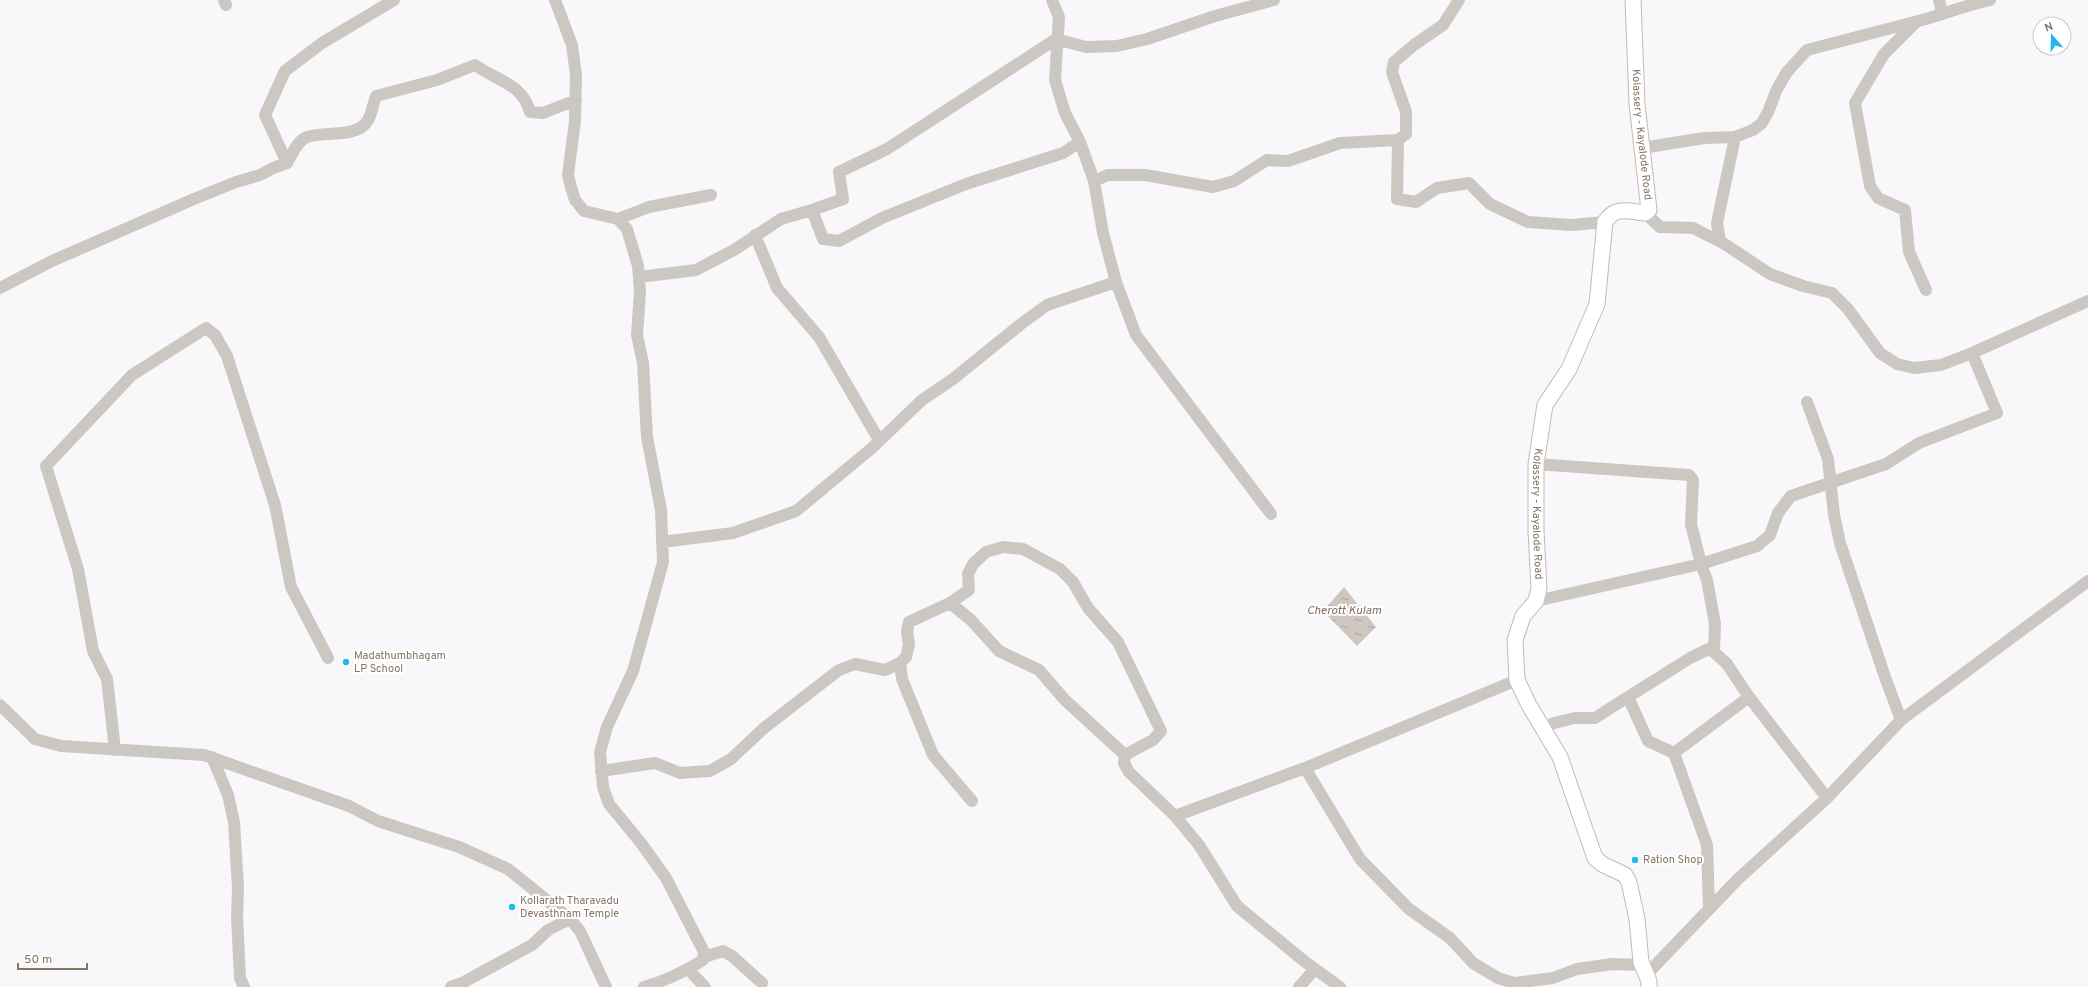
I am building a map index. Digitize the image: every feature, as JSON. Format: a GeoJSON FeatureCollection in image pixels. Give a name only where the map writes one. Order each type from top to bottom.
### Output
{"type":"FeatureCollection","features":[{"type":"Feature","properties":{"kind":"main road","name":"Kolassery - Kayalode Road"},"geometry":{"type":"LineString","coordinates":[[1536,601],[1539,588],[1536,531],[1536,464],[1545,405],[1569,369],[1597,304],[1605,222],[1611,213],[1616,211],[1646,213],[1649,210],[1637,104],[1633,0]]}},
{"type":"Feature","properties":{"kind":"main road"},"geometry":{"type":"LineString","coordinates":[[1536,601],[1523,616],[1515,640],[1517,680],[1560,757],[1595,858],[1602,864],[1625,875],[1629,882],[1648,980]]}},
{"type":"Feature","properties":{"kind":"street"},"geometry":{"type":"LineString","coordinates":[[288,163],[265,115],[285,71],[322,42],[394,0]]}},
{"type":"Feature","properties":{"kind":"street"},"geometry":{"type":"LineString","coordinates":[[555,0],[572,46],[576,75],[575,121],[568,175],[575,200],[584,211],[618,219],[649,208],[711,195]]}},
{"type":"Feature","properties":{"kind":"street"},"geometry":{"type":"LineString","coordinates":[[1052,0],[1059,17],[1056,39],[1057,56],[1055,80],[1065,113],[1080,142],[1094,181],[1103,232],[1116,282],[1136,335],[1270,514]]}},
{"type":"Feature","properties":{"kind":"street"},"geometry":{"type":"LineString","coordinates":[[639,277],[696,270],[734,250],[781,219],[843,199],[839,172],[887,148],[1056,39],[1086,47],[1117,46],[1147,39],[1215,16],[1274,0]]}},
{"type":"Feature","properties":{"kind":"street"},"geometry":{"type":"LineString","coordinates":[[1094,181],[1108,175],[1145,175],[1212,187],[1234,181],[1267,160],[1288,161],[1340,143],[1398,140],[1406,134],[1406,112],[1392,72],[1394,62],[1414,45],[1443,25],[1459,0]]}},
{"type":"Feature","properties":{"kind":"street"},"geometry":{"type":"LineString","coordinates":[[1939,0],[1942,13]]}},
{"type":"Feature","properties":{"kind":"street"},"geometry":{"type":"LineString","coordinates":[[1642,148],[1704,138],[1735,137],[1753,130],[1762,123],[1784,78],[1807,50],[1990,0]]}},
{"type":"Feature","properties":{"kind":"street"},"geometry":{"type":"LineString","coordinates":[[1917,21],[1884,54],[1855,103],[1870,186],[1878,198],[1905,210],[1909,252],[1926,290]]}},
{"type":"Feature","properties":{"kind":"street"},"geometry":{"type":"LineString","coordinates":[[0,288],[52,261],[194,199],[288,163],[294,149],[305,138],[345,133],[361,127],[368,121],[376,96],[437,80],[475,66],[520,92],[527,100],[530,112],[543,113],[576,100]]}},
{"type":"Feature","properties":{"kind":"street"},"geometry":{"type":"LineString","coordinates":[[1723,243],[1720,240],[1717,223],[1735,137]]}},
{"type":"Feature","properties":{"kind":"street"},"geometry":{"type":"LineString","coordinates":[[1398,140],[1397,199],[1416,202],[1437,188],[1469,182],[1490,204],[1528,222],[1572,225],[1605,222]]}},
{"type":"Feature","properties":{"kind":"street"},"geometry":{"type":"LineString","coordinates":[[812,210],[823,239],[839,241],[889,215],[966,184],[1063,153],[1080,142]]}},
{"type":"Feature","properties":{"kind":"street"},"geometry":{"type":"LineString","coordinates":[[1646,213],[1660,227],[1693,228],[1723,243],[1770,274],[1803,286],[1832,293],[1848,309],[1880,352],[1897,364],[1914,368],[1941,365],[1972,353],[2088,301]]}},
{"type":"Feature","properties":{"kind":"street"},"geometry":{"type":"LineString","coordinates":[[618,219],[627,229],[638,266],[640,292],[637,335],[643,363],[647,437],[661,510],[663,562],[653,605],[633,671],[607,727],[600,752],[601,771],[603,788],[610,804],[666,878],[700,942],[704,957]]}},
{"type":"Feature","properties":{"kind":"street"},"geometry":{"type":"LineString","coordinates":[[755,235],[777,288],[819,337],[879,440]]}},
{"type":"Feature","properties":{"kind":"street"},"geometry":{"type":"LineString","coordinates":[[662,542],[733,534],[796,511],[872,448],[922,400],[953,379],[1047,305],[1116,282]]}},
{"type":"Feature","properties":{"kind":"street"},"geometry":{"type":"LineString","coordinates":[[115,750],[107,679],[93,651],[78,569],[46,466],[132,375],[206,328],[215,335],[227,356],[275,505],[291,587],[328,658]]}},
{"type":"Feature","properties":{"kind":"street"},"geometry":{"type":"LineString","coordinates":[[1536,601],[1701,564],[1756,546],[1770,535],[1778,512],[1791,496],[1886,464],[1919,443],[1997,413],[1972,353]]}},
{"type":"Feature","properties":{"kind":"street"},"geometry":{"type":"LineString","coordinates":[[1807,402],[1828,459],[1830,484],[1840,543],[1901,720]]}},
{"type":"Feature","properties":{"kind":"street"},"geometry":{"type":"LineString","coordinates":[[1536,464],[1689,475],[1693,480],[1691,524],[1701,564],[1707,580],[1715,624],[1713,647],[1716,655],[1727,664],[1749,697],[1827,798]]}},
{"type":"Feature","properties":{"kind":"street"},"geometry":{"type":"LineString","coordinates":[[601,771],[655,763],[680,773],[710,771],[731,759],[764,728],[838,670],[855,664],[885,670],[900,663],[906,657],[909,645],[907,632],[909,622],[950,602],[969,590],[968,574],[973,564],[986,552],[1003,547],[1023,549],[1060,569],[1072,582],[1088,608],[1118,642],[1160,726],[1161,731],[1153,740],[1125,755]]}},
{"type":"Feature","properties":{"kind":"street"},"geometry":{"type":"LineString","coordinates":[[1305,768],[1345,830],[1360,859],[1409,909],[1450,938],[1473,963],[1498,978],[1514,983],[1553,978],[1573,971],[1612,964],[1648,980],[1709,908],[1738,879],[1827,798],[1901,720],[2088,581]]}},
{"type":"Feature","properties":{"kind":"street"},"geometry":{"type":"LineString","coordinates":[[950,602],[971,620],[999,651],[1039,670],[1065,700],[1125,755]]}},
{"type":"Feature","properties":{"kind":"street"},"geometry":{"type":"LineString","coordinates":[[1543,728],[1554,722],[1575,718],[1595,718],[1690,658],[1713,647]]}},
{"type":"Feature","properties":{"kind":"street"},"geometry":{"type":"LineString","coordinates":[[900,663],[902,679],[933,755],[972,801]]}},
{"type":"Feature","properties":{"kind":"street"},"geometry":{"type":"LineString","coordinates":[[1175,816],[1305,768],[1517,680]]}},
{"type":"Feature","properties":{"kind":"street"},"geometry":{"type":"LineString","coordinates":[[1628,697],[1648,741],[1674,753],[1707,845],[1709,908]]}},
{"type":"Feature","properties":{"kind":"street"},"geometry":{"type":"LineString","coordinates":[[1674,753],[1749,697]]}},
{"type":"Feature","properties":{"kind":"street"},"geometry":{"type":"LineString","coordinates":[[0,705],[35,739],[61,746],[195,753],[212,757],[349,806],[378,821],[459,847],[508,869],[570,919],[580,931],[606,987]]}},
{"type":"Feature","properties":{"kind":"street"},"geometry":{"type":"LineString","coordinates":[[1125,755],[1124,762],[1126,768],[1175,816],[1199,845],[1237,906],[1315,969],[1340,987]]}},
{"type":"Feature","properties":{"kind":"street"},"geometry":{"type":"LineString","coordinates":[[212,757],[228,795],[234,822],[238,888],[237,917],[240,978],[244,987]]}},
{"type":"Feature","properties":{"kind":"street"},"geometry":{"type":"LineString","coordinates":[[451,987],[462,983],[532,945],[548,930],[570,919]]}},
{"type":"Feature","properties":{"kind":"street"},"geometry":{"type":"LineString","coordinates":[[644,987],[675,976],[703,960],[704,957],[723,951],[732,956],[762,983]]}},
{"type":"Feature","properties":{"kind":"street"},"geometry":{"type":"LineString","coordinates":[[688,969],[705,987]]}},
{"type":"Feature","properties":{"kind":"street"},"geometry":{"type":"LineString","coordinates":[[1299,987],[1315,969]]}},
{"type":"Feature","properties":{"kind":"street"},"geometry":{"type":"LineString","coordinates":[[1554,987],[1573,971]]}},
{"type":"Feature","properties":{"kind":"water","name":"Cherott Kulam"},"geometry":{"type":"Polygon","coordinates":[[[1344,587],[1376,627],[1357,646],[1323,611],[1344,587]]]}},
{"type":"Feature","properties":{"kind":"place","name":"Madathumbhagam LP School"},"geometry":{"type":"Point","coordinates":[346,662]}},
{"type":"Feature","properties":{"kind":"place","name":"Ration Shop"},"geometry":{"type":"Point","coordinates":[1635,860]}},
{"type":"Feature","properties":{"kind":"place","name":"Kollarath Tharavadu Devasthnam Temple"},"geometry":{"type":"Point","coordinates":[512,907]}}]}
